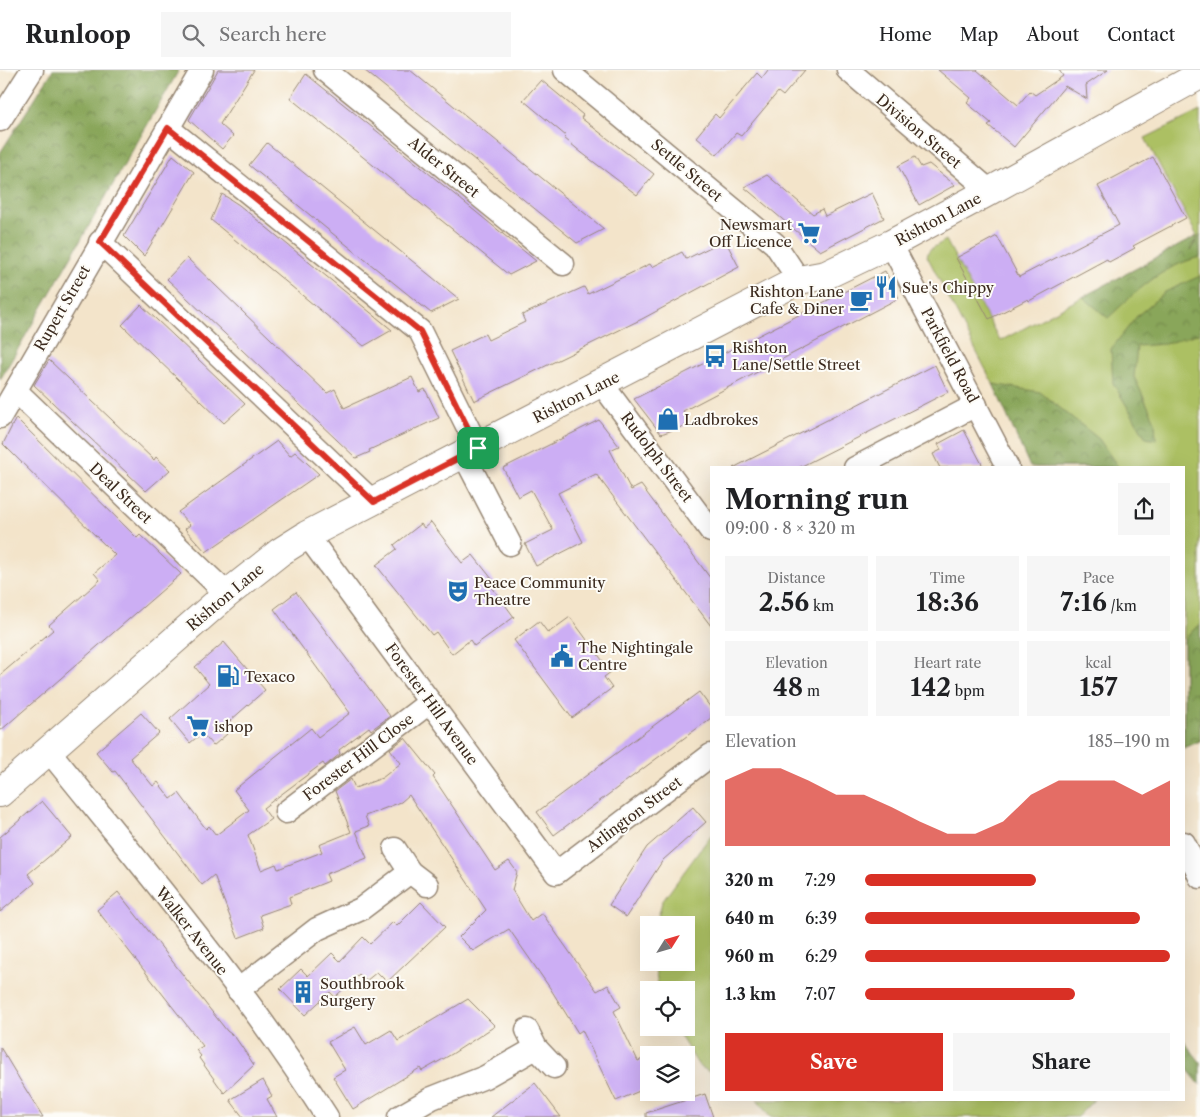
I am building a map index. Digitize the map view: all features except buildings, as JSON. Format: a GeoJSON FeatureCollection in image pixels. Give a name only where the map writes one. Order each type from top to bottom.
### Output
{"type":"FeatureCollection","features":[{"type":"Feature","properties":{"kind":"street"},"geometry":{"type":"LineString","coordinates":[[0,120],[32,70]]}},
{"type":"Feature","properties":{"kind":"street","name":"Rupert Street"},"geometry":{"type":"LineString","coordinates":[[0,417],[100,242],[202,70]]}},
{"type":"Feature","properties":{"kind":"street","name":"Alder Street"},"geometry":{"type":"LineString","coordinates":[[325,70],[563,264]]}},
{"type":"Feature","properties":{"kind":"street","name":"Settle Street"},"geometry":{"type":"LineString","coordinates":[[565,70],[775,244],[799,280]]}},
{"type":"Feature","properties":{"kind":"street","name":"Division Street"},"geometry":{"type":"LineString","coordinates":[[848,70],[990,191]]}},
{"type":"Feature","properties":{"kind":"street","name":"Rishton Lane"},"geometry":{"type":"LineString","coordinates":[[0,793],[227,594],[280,552],[307,535],[471,452],[799,280],[826,275],[891,244],[990,191],[1186,77]]}},
{"type":"Feature","properties":{"kind":"street"},"geometry":{"type":"LineString","coordinates":[[168,128],[420,331],[510,544]]}},
{"type":"Feature","properties":{"kind":"street"},"geometry":{"type":"LineString","coordinates":[[100,242],[374,502]]}},
{"type":"Feature","properties":{"kind":"street","name":"Parkfield Road"},"geometry":{"type":"LineString","coordinates":[[891,244],[1007,466]]}},
{"type":"Feature","properties":{"kind":"street","name":"Rudolph Street"},"geometry":{"type":"LineString","coordinates":[[602,384],[710,530]]}},
{"type":"Feature","properties":{"kind":"street","name":"Deal Street"},"geometry":{"type":"LineString","coordinates":[[16,391],[227,594]]}},
{"type":"Feature","properties":{"kind":"street"},"geometry":{"type":"LineString","coordinates":[[859,466],[976,405]]}},
{"type":"Feature","properties":{"kind":"street","name":"Forester Hill Avenue"},"geometry":{"type":"LineString","coordinates":[[307,535],[556,873]]}},
{"type":"Feature","properties":{"kind":"street","name":"Forester Hill Close"},"geometry":{"type":"LineString","coordinates":[[286,812],[430,702]]}},
{"type":"Feature","properties":{"kind":"street","name":"Walker Avenue"},"geometry":{"type":"LineString","coordinates":[[50,751],[238,990],[297,1070],[327,1117]]}},
{"type":"Feature","properties":{"kind":"street","name":"Arlington Street"},"geometry":{"type":"LineString","coordinates":[[556,873],[710,756]]}},
{"type":"Feature","properties":{"kind":"street"},"geometry":{"type":"LineString","coordinates":[[238,990],[317,929],[419,878],[395,849]]}},
{"type":"Feature","properties":{"kind":"street"},"geometry":{"type":"LineString","coordinates":[[399,1117],[432,1098],[485,1077],[531,1039],[554,1067]]}},
{"type":"Feature","properties":{"kind":"green space"},"geometry":{"type":"Polygon","coordinates":[[[53,70],[179,70],[0,380],[0,153],[53,70]]]}},
{"type":"Feature","properties":{"kind":"green space"},"geometry":{"type":"Polygon","coordinates":[[[1200,111],[1200,741],[1185,748],[1185,466],[1035,466],[927,256],[929,250],[946,240],[1000,341],[1197,236],[1145,138],[1200,111]]]}},
{"type":"Feature","properties":{"kind":"green space"},"geometry":{"type":"Polygon","coordinates":[[[1200,234],[1200,257],[1173,267],[1150,281],[1108,318],[1083,297],[1197,236],[1191,250],[1200,234]]]}},
{"type":"Feature","properties":{"kind":"green space"},"geometry":{"type":"Polygon","coordinates":[[[1200,276],[1200,333],[1165,344],[1137,346],[1134,377],[1155,421],[1156,440],[1146,438],[1113,383],[1111,349],[1137,316],[1165,292],[1200,276]]]}},
{"type":"Feature","properties":{"kind":"green space"},"geometry":{"type":"Polygon","coordinates":[[[993,384],[1040,392],[1099,439],[1117,466],[1030,466],[993,384]]]}},
{"type":"Feature","properties":{"kind":"green space"},"geometry":{"type":"Polygon","coordinates":[[[1200,623],[1200,741],[1185,748],[1185,639],[1200,623]]]}},
{"type":"Feature","properties":{"kind":"green space"},"geometry":{"type":"Polygon","coordinates":[[[710,836],[710,1072],[699,1066],[695,1060],[695,1046],[686,1046],[680,1036],[695,1036],[695,981],[657,981],[655,971],[695,971],[695,916],[658,916],[662,902],[710,836]]]}},
{"type":"Feature","properties":{"kind":"green space"},"geometry":{"type":"Polygon","coordinates":[[[1185,1042],[1200,1062],[1200,1085],[1185,1066],[1185,1042]]]}},
{"type":"Feature","properties":{"kind":"green space"},"geometry":{"type":"Polygon","coordinates":[[[758,1101],[1093,1101],[1077,1117],[770,1117],[758,1101]]]}},
{"type":"Feature","properties":{"kind":"place","name":"Newsmart Off Licence"},"geometry":{"type":"Point","coordinates":[809,233]}},
{"type":"Feature","properties":{"kind":"place","name":"Sue's Chippy"},"geometry":{"type":"Point","coordinates":[886,287]}},
{"type":"Feature","properties":{"kind":"place","name":"Rishton Lane Cafe & Diner"},"geometry":{"type":"Point","coordinates":[861,300]}},
{"type":"Feature","properties":{"kind":"place","name":"Rishton Lane/Settle Street"},"geometry":{"type":"Point","coordinates":[715,356]}},
{"type":"Feature","properties":{"kind":"place","name":"Ladbrokes"},"geometry":{"type":"Point","coordinates":[668,419]}},
{"type":"Feature","properties":{"kind":"place","name":"Peace Community Theatre"},"geometry":{"type":"Point","coordinates":[458,591]}},
{"type":"Feature","properties":{"kind":"place","name":"The Nightingale Centre"},"geometry":{"type":"Point","coordinates":[562,656]}},
{"type":"Feature","properties":{"kind":"place","name":"Texaco"},"geometry":{"type":"Point","coordinates":[228,676]}},
{"type":"Feature","properties":{"kind":"place","name":"ishop"},"geometry":{"type":"Point","coordinates":[198,726]}},
{"type":"Feature","properties":{"kind":"place","name":"Southbrook Surgery"},"geometry":{"type":"Point","coordinates":[303,992]}},
{"type":"Feature","properties":{"kind":"route"},"geometry":{"type":"LineString","coordinates":[[168,128],[420,331],[478,448],[374,502],[100,242],[168,128]]}}]}
